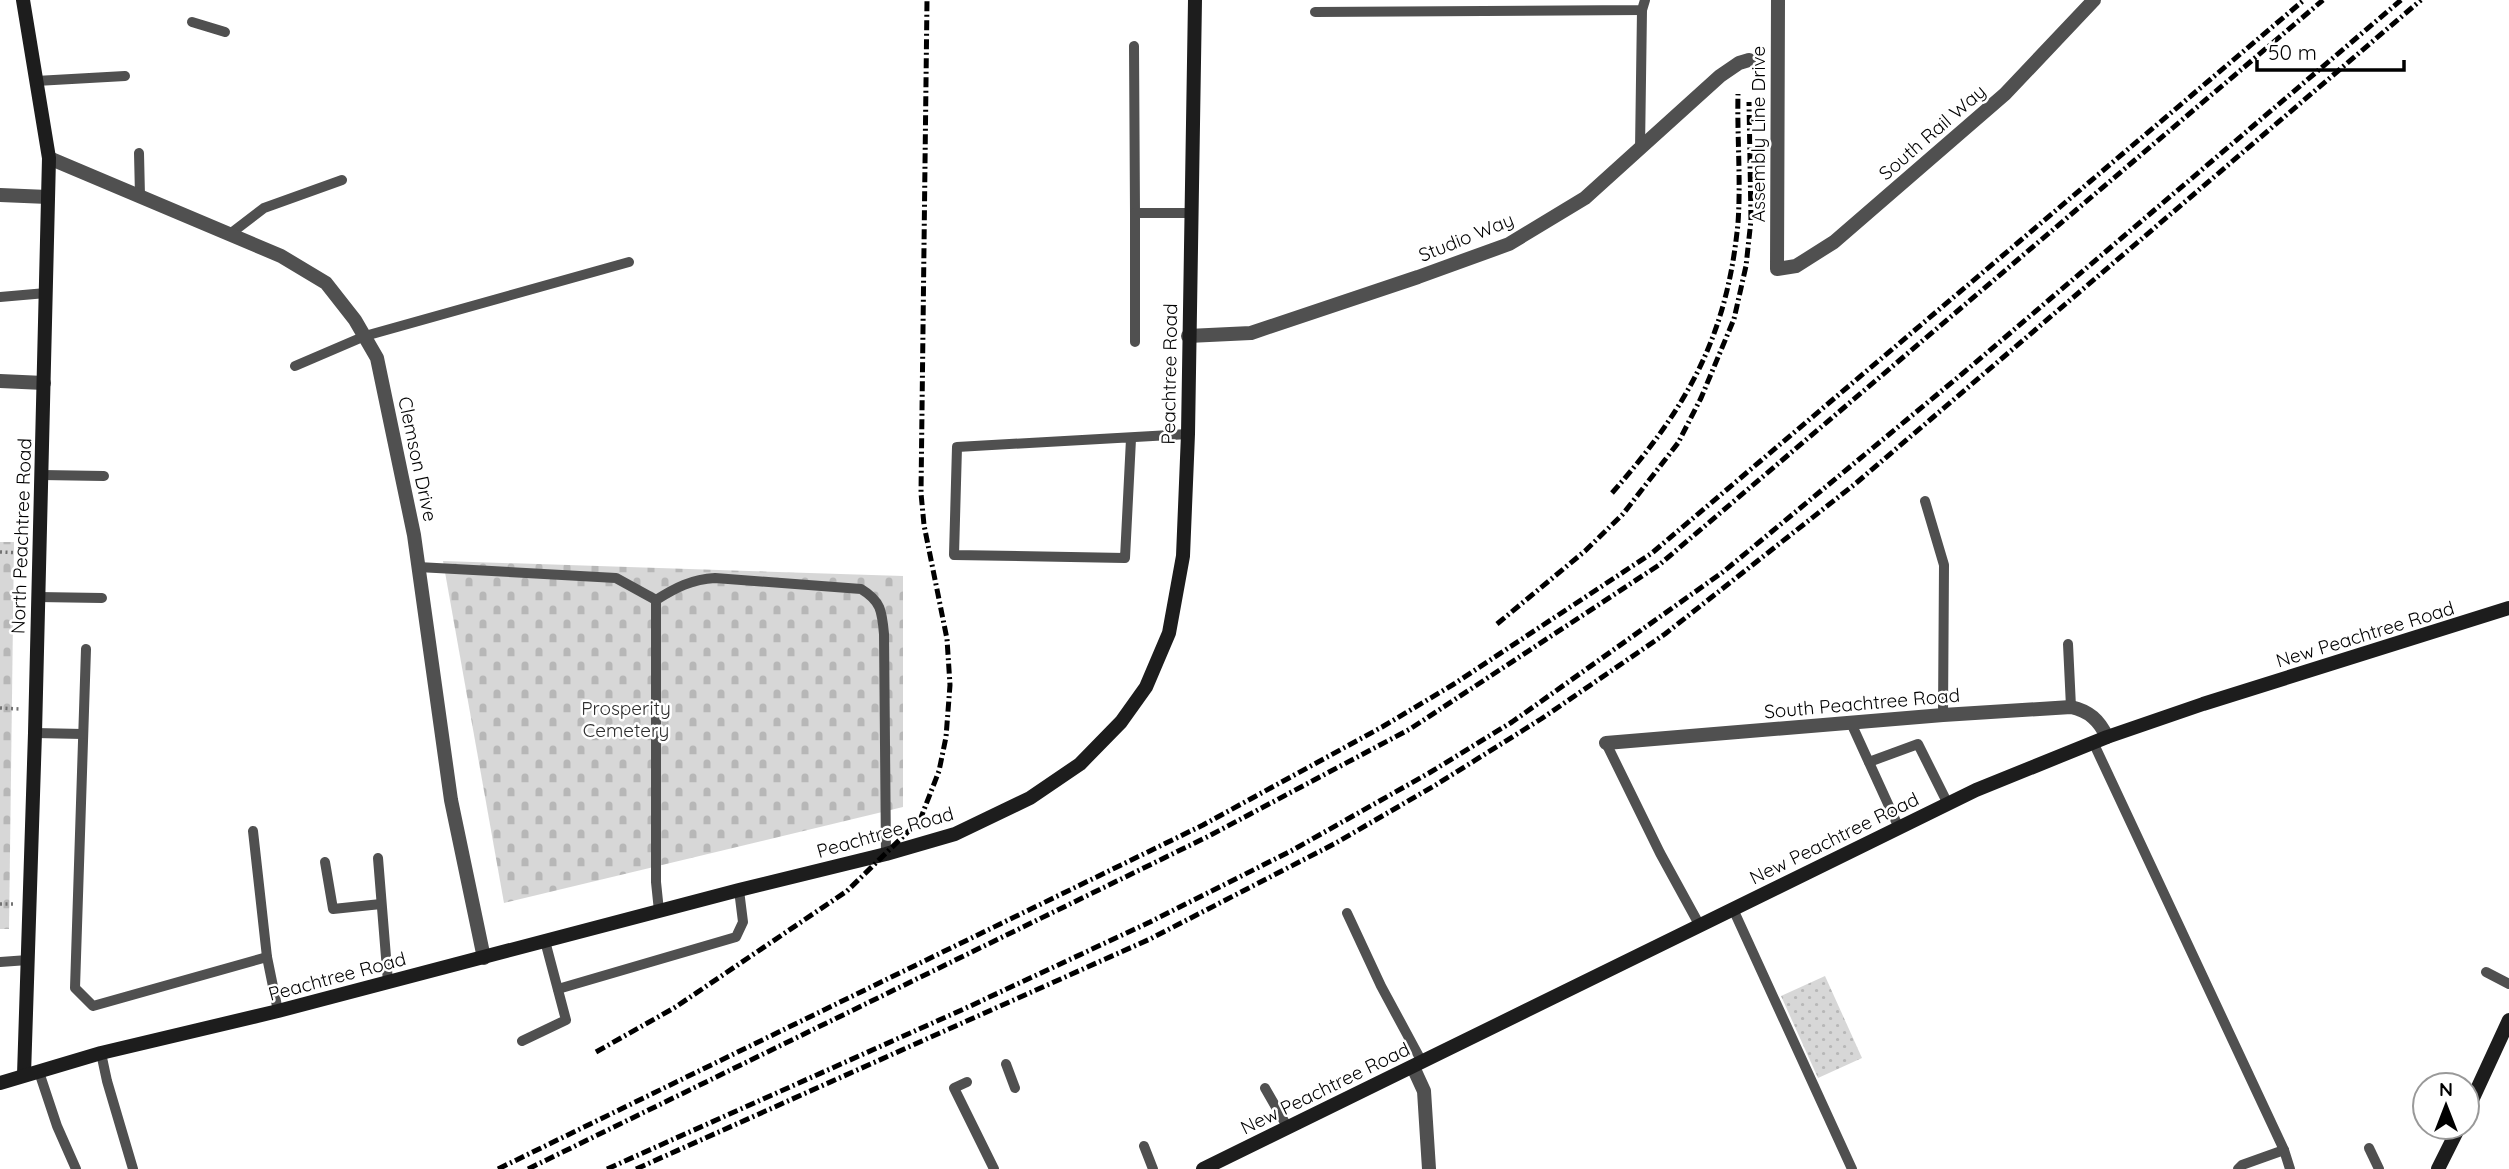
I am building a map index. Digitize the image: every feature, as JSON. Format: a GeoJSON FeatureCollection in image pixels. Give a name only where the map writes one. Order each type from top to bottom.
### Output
{"type":"FeatureCollection","features":[{"type":"Feature","properties":{"kind":"street","name":"North Peachtree Road"},"geometry":{"type":"LineString","coordinates":[[23,0],[49,158],[35,733],[23,1075]]}},
{"type":"Feature","properties":{"kind":"street","name":"Peachtree Road"},"geometry":{"type":"LineString","coordinates":[[0,1083],[102,1053],[278,1011],[955,834],[1030,798],[1080,764],[1121,722],[1146,687],[1169,633],[1183,556],[1188,435],[1195,0]]}},
{"type":"Feature","properties":{"kind":"street","name":"Assembly Line Drive"},"geometry":{"type":"LineString","coordinates":[[1777,269],[1778,0]]}},
{"type":"Feature","properties":{"kind":"street","name":"South Rail Way"},"geometry":{"type":"LineString","coordinates":[[1777,269],[1796,266],[1834,242],[2005,94],[2094,0]]}},
{"type":"Feature","properties":{"kind":"street","name":"Studio Way"},"geometry":{"type":"LineString","coordinates":[[1188,336],[1251,333],[1509,244],[1585,198],[1720,76],[1749,61]]}},
{"type":"Feature","properties":{"kind":"street","name":"Clemson Drive"},"geometry":{"type":"LineString","coordinates":[[49,158],[281,256],[326,283],[365,336],[377,358],[414,535],[451,800],[484,958]]}},
{"type":"Feature","properties":{"kind":"street"},"geometry":{"type":"LineString","coordinates":[[0,195],[48,197]]}},
{"type":"Feature","properties":{"kind":"street"},"geometry":{"type":"LineString","coordinates":[[0,381],[44,383]]}},
{"type":"Feature","properties":{"kind":"street","name":"New Peachtree Road"},"geometry":{"type":"LineString","coordinates":[[1203,1169],[1948,803],[2100,739],[2509,608]]}},
{"type":"Feature","properties":{"kind":"street"},"geometry":{"type":"LineString","coordinates":[[2071,707],[2085,710],[2100,723],[2100,739]]}},
{"type":"Feature","properties":{"kind":"street","name":"South Peachtree Road"},"geometry":{"type":"LineString","coordinates":[[1606,743],[2071,707]]}},
{"type":"Feature","properties":{"kind":"street"},"geometry":{"type":"LineString","coordinates":[[2481,1081],[2509,1020]]}},
{"type":"Feature","properties":{"kind":"street"},"geometry":{"type":"LineString","coordinates":[[1418,1064],[1424,1091],[1429,1169]]}},
{"type":"Feature","properties":{"kind":"street"},"geometry":{"type":"LineString","coordinates":[[2438,1169],[2452,1141]]}},
{"type":"Feature","properties":{"kind":"lane"},"geometry":{"type":"LineString","coordinates":[[1315,12],[1644,5],[1640,149]]}},
{"type":"Feature","properties":{"kind":"lane"},"geometry":{"type":"LineString","coordinates":[[192,22],[225,32]]}},
{"type":"Feature","properties":{"kind":"lane"},"geometry":{"type":"LineString","coordinates":[[1134,46],[1135,342]]}},
{"type":"Feature","properties":{"kind":"lane"},"geometry":{"type":"LineString","coordinates":[[36,81],[125,76]]}},
{"type":"Feature","properties":{"kind":"lane"},"geometry":{"type":"LineString","coordinates":[[139,153],[140,197]]}},
{"type":"Feature","properties":{"kind":"lane"},"geometry":{"type":"LineString","coordinates":[[230,234],[264,208],[342,180]]}},
{"type":"Feature","properties":{"kind":"lane"},"geometry":{"type":"LineString","coordinates":[[1135,214],[1191,213]]}},
{"type":"Feature","properties":{"kind":"lane"},"geometry":{"type":"LineString","coordinates":[[295,366],[365,336],[629,261]]}},
{"type":"Feature","properties":{"kind":"lane"},"geometry":{"type":"LineString","coordinates":[[0,297],[46,293]]}},
{"type":"Feature","properties":{"kind":"lane"},"geometry":{"type":"LineString","coordinates":[[1130,439],[1125,558],[954,555],[957,447],[1188,435]]}},
{"type":"Feature","properties":{"kind":"lane"},"geometry":{"type":"LineString","coordinates":[[42,475],[104,476]]}},
{"type":"Feature","properties":{"kind":"lane"},"geometry":{"type":"LineString","coordinates":[[1925,502],[1944,565],[1942,715]]}},
{"type":"Feature","properties":{"kind":"lane"},"geometry":{"type":"LineString","coordinates":[[418,567],[616,578],[656,600]]}},
{"type":"Feature","properties":{"kind":"lane"},"geometry":{"type":"LineString","coordinates":[[656,600],[676,587],[698,579],[715,578],[861,589],[875,598],[882,614],[884,634],[886,854]]}},
{"type":"Feature","properties":{"kind":"lane"},"geometry":{"type":"LineString","coordinates":[[38,597],[102,598]]}},
{"type":"Feature","properties":{"kind":"lane"},"geometry":{"type":"LineString","coordinates":[[656,600],[656,882],[659,911]]}},
{"type":"Feature","properties":{"kind":"lane"},"geometry":{"type":"LineString","coordinates":[[2068,644],[2071,707]]}},
{"type":"Feature","properties":{"kind":"lane"},"geometry":{"type":"LineString","coordinates":[[86,649],[75,988],[93,1006],[267,957]]}},
{"type":"Feature","properties":{"kind":"lane"},"geometry":{"type":"LineString","coordinates":[[1851,723],[1899,828]]}},
{"type":"Feature","properties":{"kind":"lane"},"geometry":{"type":"LineString","coordinates":[[35,733],[83,734]]}},
{"type":"Feature","properties":{"kind":"lane"},"geometry":{"type":"LineString","coordinates":[[2100,739],[2284,1150],[2290,1169]]}},
{"type":"Feature","properties":{"kind":"lane"},"geometry":{"type":"LineString","coordinates":[[1606,743],[1660,853],[1700,926]]}},
{"type":"Feature","properties":{"kind":"lane"},"geometry":{"type":"LineString","coordinates":[[1869,762],[1918,744],[1948,803]]}},
{"type":"Feature","properties":{"kind":"lane"},"geometry":{"type":"LineString","coordinates":[[253,831],[267,957],[278,1011]]}},
{"type":"Feature","properties":{"kind":"lane"},"geometry":{"type":"LineString","coordinates":[[378,858],[388,982]]}},
{"type":"Feature","properties":{"kind":"lane"},"geometry":{"type":"LineString","coordinates":[[325,862],[333,909],[382,904]]}},
{"type":"Feature","properties":{"kind":"lane"},"geometry":{"type":"LineString","coordinates":[[558,989],[736,937],[743,922],[738,890]]}},
{"type":"Feature","properties":{"kind":"lane"},"geometry":{"type":"LineString","coordinates":[[1734,909],[1852,1169]]}},
{"type":"Feature","properties":{"kind":"lane"},"geometry":{"type":"LineString","coordinates":[[1347,913],[1418,1064]]}},
{"type":"Feature","properties":{"kind":"lane"},"geometry":{"type":"LineString","coordinates":[[522,1041],[566,1020],[545,942]]}},
{"type":"Feature","properties":{"kind":"lane"},"geometry":{"type":"LineString","coordinates":[[0,962],[28,960]]}},
{"type":"Feature","properties":{"kind":"lane"},"geometry":{"type":"LineString","coordinates":[[2486,972],[2509,984]]}},
{"type":"Feature","properties":{"kind":"lane"},"geometry":{"type":"LineString","coordinates":[[102,1053],[107,1081],[133,1169]]}},
{"type":"Feature","properties":{"kind":"lane"},"geometry":{"type":"LineString","coordinates":[[1006,1064],[1015,1088]]}},
{"type":"Feature","properties":{"kind":"lane"},"geometry":{"type":"LineString","coordinates":[[39,1072],[57,1126],[76,1169]]}},
{"type":"Feature","properties":{"kind":"lane"},"geometry":{"type":"LineString","coordinates":[[967,1082],[954,1088],[994,1169]]}},
{"type":"Feature","properties":{"kind":"lane"},"geometry":{"type":"LineString","coordinates":[[1265,1088],[1287,1128]]}},
{"type":"Feature","properties":{"kind":"lane"},"geometry":{"type":"LineString","coordinates":[[1144,1146],[1153,1169]]}},
{"type":"Feature","properties":{"kind":"lane"},"geometry":{"type":"LineString","coordinates":[[2369,1148],[2379,1169]]}},
{"type":"Feature","properties":{"kind":"lane"},"geometry":{"type":"LineString","coordinates":[[2238,1169],[2242,1165],[2284,1150]]}},
{"type":"Feature","properties":{"kind":"path"},"geometry":{"type":"LineString","coordinates":[[0,552],[39,554]]}},
{"type":"Feature","properties":{"kind":"green space"},"geometry":{"type":"Polygon","coordinates":[[[0,542],[14,542],[9,929],[0,929],[0,542]]]}},
{"type":"Feature","properties":{"kind":"green space","name":"Prosperity Cemetery"},"geometry":{"type":"Polygon","coordinates":[[[443,561],[903,576],[903,807],[504,903],[443,561]]]}},
{"type":"Feature","properties":{"kind":"green space"},"geometry":{"type":"Polygon","coordinates":[[[1825,976],[1862,1058],[1818,1078],[1781,996],[1825,976]]]}},
{"type":"Feature","properties":{"kind":"railway"},"geometry":{"type":"LineString","coordinates":[[596,1052],[674,1008],[847,891],[920,820],[939,771],[946,737],[950,685],[947,639],[924,525],[921,493],[927,0]]}},
{"type":"Feature","properties":{"kind":"railway"},"geometry":{"type":"LineString","coordinates":[[498,1169],[1203,825],[1382,727],[1454,684],[1652,553],[2304,0]]}},
{"type":"Feature","properties":{"kind":"railway"},"geometry":{"type":"LineString","coordinates":[[528,1169],[1207,837],[1410,729],[1659,565],[2323,0]]}},
{"type":"Feature","properties":{"kind":"railway"},"geometry":{"type":"LineString","coordinates":[[607,1169],[1150,922],[1291,851],[1429,773],[1512,722],[1723,572],[1962,374],[2401,0]]}},
{"type":"Feature","properties":{"kind":"railway"},"geometry":{"type":"LineString","coordinates":[[636,1169],[1150,939],[1334,844],[1541,719],[1665,634],[1855,484],[2421,0]]}},
{"type":"Feature","properties":{"kind":"railway"},"geometry":{"type":"LineString","coordinates":[[1612,493],[1662,431],[1682,400],[1713,336],[1733,264],[1738,223],[1738,94]]}},
{"type":"Feature","properties":{"kind":"railway"},"geometry":{"type":"LineString","coordinates":[[1497,624],[1585,551],[1623,514],[1678,443],[1701,398],[1734,319],[1746,266],[1751,220],[1749,102]]}}]}
